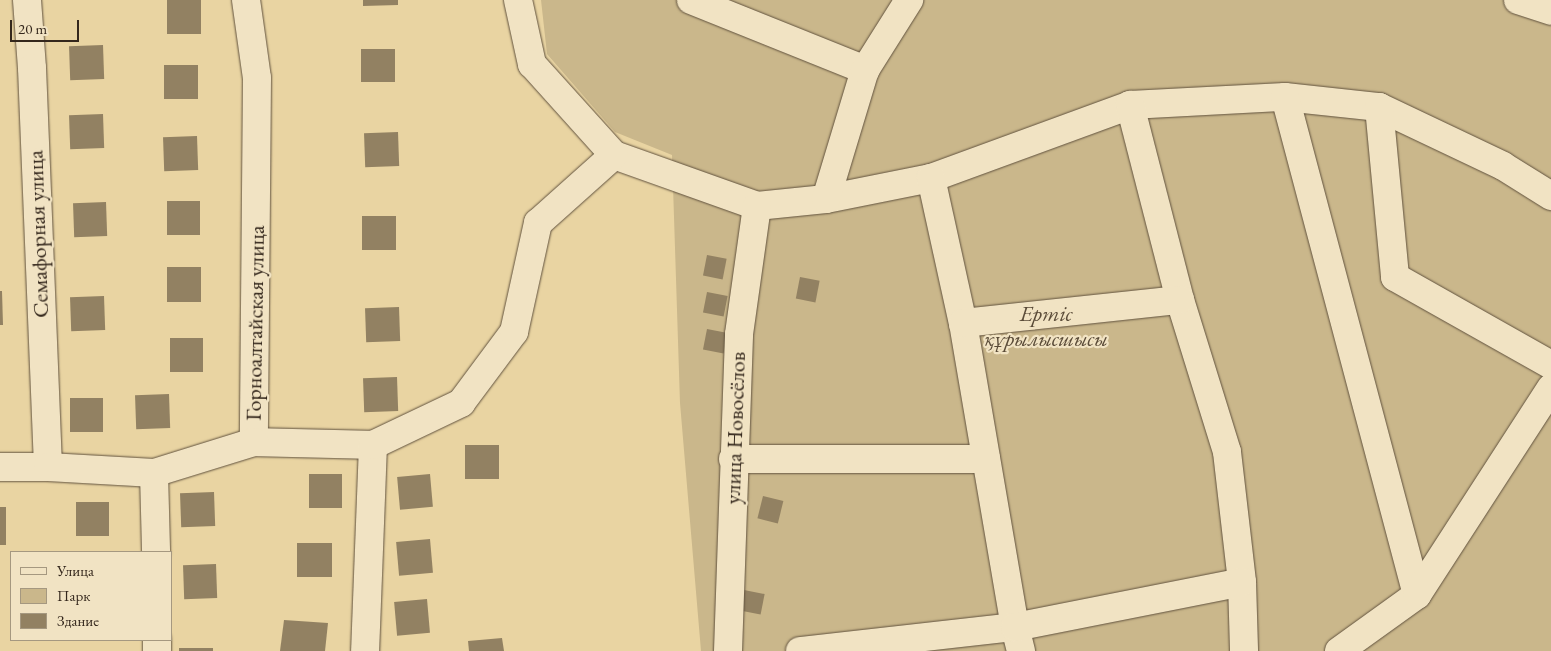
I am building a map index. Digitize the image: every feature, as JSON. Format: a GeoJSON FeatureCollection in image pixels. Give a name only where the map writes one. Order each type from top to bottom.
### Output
{"type":"FeatureCollection","features":[{"type":"Feature","properties":{"kind":"street","name":"Семафорная улица"},"geometry":{"type":"LineString","coordinates":[[27,0],[32,68],[48,467]]}},
{"type":"Feature","properties":{"kind":"street","name":"Горноалтайская улица"},"geometry":{"type":"LineString","coordinates":[[246,0],[257,78],[254,442],[373,445]]}},
{"type":"Feature","properties":{"kind":"street"},"geometry":{"type":"LineString","coordinates":[[518,0],[532,64],[614,155],[757,206],[826,199],[931,178],[1130,105],[1285,97],[1379,107],[1503,166],[1551,196]]}},
{"type":"Feature","properties":{"kind":"street"},"geometry":{"type":"LineString","coordinates":[[690,0],[865,70]]}},
{"type":"Feature","properties":{"kind":"street"},"geometry":{"type":"LineString","coordinates":[[826,199],[865,70],[909,0]]}},
{"type":"Feature","properties":{"kind":"street"},"geometry":{"type":"LineString","coordinates":[[1518,0],[1551,11]]}},
{"type":"Feature","properties":{"kind":"street"},"geometry":{"type":"LineString","coordinates":[[1285,97],[1417,595]]}},
{"type":"Feature","properties":{"kind":"street"},"geometry":{"type":"LineString","coordinates":[[1130,105],[1180,300],[1227,452],[1242,582],[1244,651]]}},
{"type":"Feature","properties":{"kind":"street"},"geometry":{"type":"LineString","coordinates":[[1379,107],[1394,277],[1551,365]]}},
{"type":"Feature","properties":{"kind":"street"},"geometry":{"type":"LineString","coordinates":[[365,651],[373,445],[461,403],[514,332],[538,224],[614,155]]}},
{"type":"Feature","properties":{"kind":"street"},"geometry":{"type":"LineString","coordinates":[[931,178],[963,323],[1018,639]]}},
{"type":"Feature","properties":{"kind":"street","name":"улица Новосёлов"},"geometry":{"type":"LineString","coordinates":[[728,651],[733,458],[740,334],[757,206]]}},
{"type":"Feature","properties":{"kind":"street"},"geometry":{"type":"LineString","coordinates":[[963,323],[1180,300]]}},
{"type":"Feature","properties":{"kind":"street"},"geometry":{"type":"LineString","coordinates":[[1339,651],[1417,595],[1551,388]]}},
{"type":"Feature","properties":{"kind":"street"},"geometry":{"type":"LineString","coordinates":[[0,467],[48,467],[154,473],[254,442]]}},
{"type":"Feature","properties":{"kind":"street"},"geometry":{"type":"LineString","coordinates":[[733,458],[986,458]]}},
{"type":"Feature","properties":{"kind":"street"},"geometry":{"type":"LineString","coordinates":[[154,473],[156,551]]}},
{"type":"Feature","properties":{"kind":"street"},"geometry":{"type":"LineString","coordinates":[[800,651],[1018,639],[1242,582]]}},
{"type":"Feature","properties":{"kind":"green space","name":"Ертіс құрылысшысы"},"geometry":{"type":"Polygon","coordinates":[[[541,0],[1551,0],[1551,651],[701,651],[680,403],[672,155],[615,132],[547,54],[541,0]]]}},
{"type":"Feature","properties":{"kind":"building"},"geometry":{"type":"Polygon","coordinates":[[[167,0],[201,0],[201,34],[167,34],[167,0]]]}},
{"type":"Feature","properties":{"kind":"building"},"geometry":{"type":"Polygon","coordinates":[[[363,0],[398,0],[398,5],[363,6],[363,0]]]}},
{"type":"Feature","properties":{"kind":"building"},"geometry":{"type":"Polygon","coordinates":[[[103,45],[104,79],[70,80],[69,46],[103,45]]]}},
{"type":"Feature","properties":{"kind":"building"},"geometry":{"type":"Polygon","coordinates":[[[361,49],[395,49],[395,82],[361,82],[361,49]]]}},
{"type":"Feature","properties":{"kind":"building"},"geometry":{"type":"Polygon","coordinates":[[[164,65],[198,65],[198,99],[164,99],[164,65]]]}},
{"type":"Feature","properties":{"kind":"building"},"geometry":{"type":"Polygon","coordinates":[[[103,114],[104,148],[70,149],[69,115],[103,114]]]}},
{"type":"Feature","properties":{"kind":"building"},"geometry":{"type":"Polygon","coordinates":[[[398,132],[399,166],[365,167],[364,133],[398,132]]]}},
{"type":"Feature","properties":{"kind":"building"},"geometry":{"type":"Polygon","coordinates":[[[197,136],[198,170],[164,171],[163,137],[197,136]]]}},
{"type":"Feature","properties":{"kind":"building"},"geometry":{"type":"Polygon","coordinates":[[[167,201],[200,201],[200,235],[167,235],[167,201]]]}},
{"type":"Feature","properties":{"kind":"building"},"geometry":{"type":"Polygon","coordinates":[[[106,202],[107,236],[74,237],[73,203],[106,202]]]}},
{"type":"Feature","properties":{"kind":"building"},"geometry":{"type":"Polygon","coordinates":[[[362,216],[396,216],[396,250],[362,250],[362,216]]]}},
{"type":"Feature","properties":{"kind":"building"},"geometry":{"type":"Polygon","coordinates":[[[707,255],[727,259],[723,279],[703,276],[707,255]]]}},
{"type":"Feature","properties":{"kind":"building"},"geometry":{"type":"Polygon","coordinates":[[[167,267],[201,267],[201,302],[167,302],[167,267]]]}},
{"type":"Feature","properties":{"kind":"building"},"geometry":{"type":"Polygon","coordinates":[[[800,277],[820,281],[815,302],[796,299],[800,277]]]}},
{"type":"Feature","properties":{"kind":"building"},"geometry":{"type":"Polygon","coordinates":[[[0,291],[2,291],[3,325],[0,325],[0,291]]]}},
{"type":"Feature","properties":{"kind":"building"},"geometry":{"type":"Polygon","coordinates":[[[707,292],[728,296],[724,317],[703,313],[707,292]]]}},
{"type":"Feature","properties":{"kind":"building"},"geometry":{"type":"Polygon","coordinates":[[[104,296],[105,330],[71,331],[70,297],[104,296]]]}},
{"type":"Feature","properties":{"kind":"building"},"geometry":{"type":"Polygon","coordinates":[[[399,307],[400,341],[366,342],[365,308],[399,307]]]}},
{"type":"Feature","properties":{"kind":"building"},"geometry":{"type":"Polygon","coordinates":[[[707,329],[728,333],[724,354],[703,350],[707,329]]]}},
{"type":"Feature","properties":{"kind":"building"},"geometry":{"type":"Polygon","coordinates":[[[170,338],[203,338],[203,372],[170,372],[170,338]]]}},
{"type":"Feature","properties":{"kind":"building"},"geometry":{"type":"Polygon","coordinates":[[[397,377],[398,411],[364,412],[363,378],[397,377]]]}},
{"type":"Feature","properties":{"kind":"building"},"geometry":{"type":"Polygon","coordinates":[[[169,394],[170,428],[136,429],[135,395],[169,394]]]}},
{"type":"Feature","properties":{"kind":"building"},"geometry":{"type":"Polygon","coordinates":[[[70,398],[103,398],[103,432],[70,432],[70,398]]]}},
{"type":"Feature","properties":{"kind":"building"},"geometry":{"type":"Polygon","coordinates":[[[465,445],[499,445],[499,479],[465,479],[465,445]]]}},
{"type":"Feature","properties":{"kind":"building"},"geometry":{"type":"Polygon","coordinates":[[[309,474],[342,474],[342,508],[309,508],[309,474]]]}},
{"type":"Feature","properties":{"kind":"building"},"geometry":{"type":"Polygon","coordinates":[[[430,474],[433,507],[400,510],[397,477],[430,474]]]}},
{"type":"Feature","properties":{"kind":"building"},"geometry":{"type":"Polygon","coordinates":[[[214,492],[215,526],[181,527],[180,493],[214,492]]]}},
{"type":"Feature","properties":{"kind":"building"},"geometry":{"type":"Polygon","coordinates":[[[763,496],[783,501],[778,523],[757,518],[763,496]]]}},
{"type":"Feature","properties":{"kind":"building"},"geometry":{"type":"Polygon","coordinates":[[[76,502],[109,502],[109,536],[76,536],[76,502]]]}},
{"type":"Feature","properties":{"kind":"building"},"geometry":{"type":"Polygon","coordinates":[[[0,507],[6,507],[6,545],[0,545],[0,507]]]}},
{"type":"Feature","properties":{"kind":"building"},"geometry":{"type":"Polygon","coordinates":[[[430,539],[433,573],[399,576],[396,542],[430,539]]]}},
{"type":"Feature","properties":{"kind":"building"},"geometry":{"type":"Polygon","coordinates":[[[297,543],[332,543],[332,577],[297,577],[297,543]]]}},
{"type":"Feature","properties":{"kind":"building"},"geometry":{"type":"Polygon","coordinates":[[[216,564],[217,598],[184,599],[183,565],[216,564]]]}},
{"type":"Feature","properties":{"kind":"building"},"geometry":{"type":"Polygon","coordinates":[[[744,590],[765,594],[761,615],[740,611],[744,590]]]}},
{"type":"Feature","properties":{"kind":"building"},"geometry":{"type":"Polygon","coordinates":[[[427,599],[430,633],[397,636],[394,602],[427,599]]]}},
{"type":"Feature","properties":{"kind":"building"},"geometry":{"type":"Polygon","coordinates":[[[284,620],[328,623],[325,651],[280,651],[284,620]]]}},
{"type":"Feature","properties":{"kind":"building"},"geometry":{"type":"Polygon","coordinates":[[[502,638],[504,651],[469,651],[468,641],[502,638]]]}},
{"type":"Feature","properties":{"kind":"building"},"geometry":{"type":"Polygon","coordinates":[[[179,648],[213,648],[213,651],[179,651],[179,648]]]}}]}
